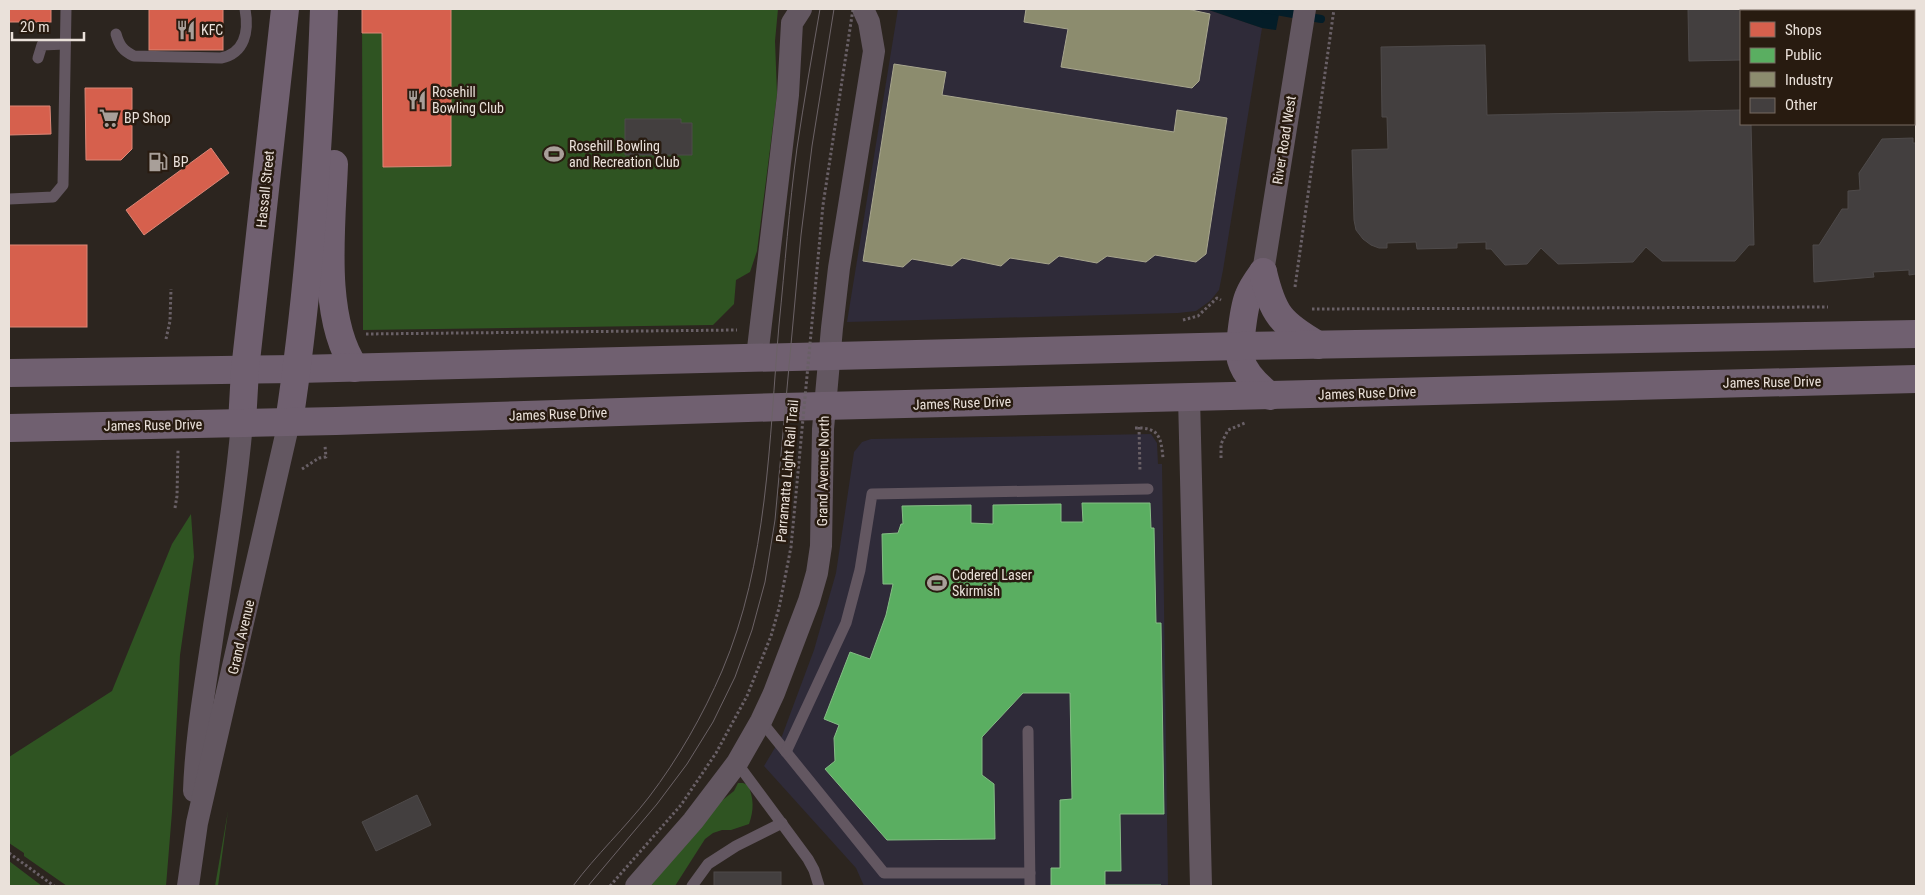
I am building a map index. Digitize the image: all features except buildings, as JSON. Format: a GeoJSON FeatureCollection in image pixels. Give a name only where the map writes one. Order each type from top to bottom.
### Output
{"type":"FeatureCollection","features":[{"type":"Feature","properties":{"kind":"main road","name":"Hassall Street"},"geometry":{"type":"LineString","coordinates":[[242,423],[285,9]]}},
{"type":"Feature","properties":{"kind":"main road"},"geometry":{"type":"LineString","coordinates":[[289,422],[297,370],[318,155],[324,9]]}},
{"type":"Feature","properties":{"kind":"main road"},"geometry":{"type":"LineString","coordinates":[[321,90],[334,142],[331,270],[334,314],[341,341],[355,368]]}},
{"type":"Feature","properties":{"kind":"main road"},"geometry":{"type":"LineString","coordinates":[[1263,272],[1269,298],[1275,310],[1286,324],[1318,345]]}},
{"type":"Feature","properties":{"kind":"main road"},"geometry":{"type":"LineString","coordinates":[[1263,272],[1248,296],[1240,346],[1241,360],[1247,371],[1256,384],[1270,396]]}},
{"type":"Feature","properties":{"kind":"main road"},"geometry":{"type":"LineString","coordinates":[[9,374],[297,370],[1240,346],[1916,334]]}},
{"type":"Feature","properties":{"kind":"main road","name":"James Ruse Drive"},"geometry":{"type":"LineString","coordinates":[[9,428],[1916,379]]}},
{"type":"Feature","properties":{"kind":"street"},"geometry":{"type":"LineString","coordinates":[[757,357],[788,95],[792,23],[801,9]]}},
{"type":"Feature","properties":{"kind":"street","name":"Grand Avenue North"},"geometry":{"type":"LineString","coordinates":[[636,886],[698,814],[738,763],[761,721],[789,657],[817,573],[821,546],[825,407],[832,328],[839,268],[874,51],[869,22],[863,9]]}},
{"type":"Feature","properties":{"kind":"street","name":"River Road West"},"geometry":{"type":"LineString","coordinates":[[1263,272],[1305,9]]}},
{"type":"Feature","properties":{"kind":"street"},"geometry":{"type":"LineString","coordinates":[[1189,397],[1201,886]]}},
{"type":"Feature","properties":{"kind":"street","name":"Grand Avenue"},"geometry":{"type":"LineString","coordinates":[[188,886],[192,852],[203,797],[289,422]]}},
{"type":"Feature","properties":{"kind":"street","name":"Grand Avenue"},"geometry":{"type":"LineString","coordinates":[[192,852],[195,761],[199,723],[237,480],[242,423]]}},
{"type":"Feature","properties":{"kind":"lane"},"geometry":{"type":"LineString","coordinates":[[9,199],[53,198],[62,185],[65,135],[66,9]]}},
{"type":"Feature","properties":{"kind":"lane"},"geometry":{"type":"LineString","coordinates":[[116,34],[120,46],[127,53],[134,56],[221,58],[232,56],[240,48],[244,38],[247,25],[245,9]]}},
{"type":"Feature","properties":{"kind":"lane"},"geometry":{"type":"LineString","coordinates":[[38,58],[42,44],[65,44]]}},
{"type":"Feature","properties":{"kind":"lane"},"geometry":{"type":"LineString","coordinates":[[786,752],[846,623],[860,570],[872,494],[1144,489]]}},
{"type":"Feature","properties":{"kind":"lane"},"geometry":{"type":"LineString","coordinates":[[761,721],[884,873],[1030,873]]}},
{"type":"Feature","properties":{"kind":"lane"},"geometry":{"type":"LineString","coordinates":[[1028,731],[1030,886]]}},
{"type":"Feature","properties":{"kind":"lane"},"geometry":{"type":"LineString","coordinates":[[738,763],[808,859],[819,886]]}},
{"type":"Feature","properties":{"kind":"lane"},"geometry":{"type":"LineString","coordinates":[[692,886],[708,864],[722,854],[782,823]]}},
{"type":"Feature","properties":{"kind":"path","name":"Parramatta Light Rail Trail"},"geometry":{"type":"LineString","coordinates":[[610,886],[681,805],[716,753],[747,696],[771,636],[779,608],[786,579],[793,530],[823,205],[853,9]]}},
{"type":"Feature","properties":{"kind":"path"},"geometry":{"type":"LineString","coordinates":[[1294,289],[1334,9]]}},
{"type":"Feature","properties":{"kind":"path"},"geometry":{"type":"LineString","coordinates":[[166,339],[170,321],[170,289]]}},
{"type":"Feature","properties":{"kind":"path"},"geometry":{"type":"LineString","coordinates":[[1174,320],[1198,316],[1217,298],[1226,301]]}},
{"type":"Feature","properties":{"kind":"path"},"geometry":{"type":"LineString","coordinates":[[1310,309],[1837,307]]}},
{"type":"Feature","properties":{"kind":"path"},"geometry":{"type":"LineString","coordinates":[[805,329],[832,328]]}},
{"type":"Feature","properties":{"kind":"path"},"geometry":{"type":"LineString","coordinates":[[363,334],[760,330]]}},
{"type":"Feature","properties":{"kind":"path"},"geometry":{"type":"LineString","coordinates":[[1221,458],[1221,444],[1228,430],[1246,423]]}},
{"type":"Feature","properties":{"kind":"path"},"geometry":{"type":"LineString","coordinates":[[1144,489],[1137,428],[1146,427],[1154,430],[1162,440],[1163,458]]}},
{"type":"Feature","properties":{"kind":"path"},"geometry":{"type":"LineString","coordinates":[[175,508],[178,449]]}},
{"type":"Feature","properties":{"kind":"path"},"geometry":{"type":"LineString","coordinates":[[9,853],[54,886]]}},
{"type":"Feature","properties":{"kind":"shaded area"},"geometry":{"type":"Polygon","coordinates":[[[898,9],[1206,9],[1262,28],[1223,270],[1219,290],[1210,301],[1196,311],[1178,313],[847,322],[898,9]]]}},
{"type":"Feature","properties":{"kind":"shaded area"},"geometry":{"type":"Polygon","coordinates":[[[1151,434],[1157,443],[1158,464],[1162,464],[1168,886],[864,886],[856,868],[764,766],[782,736],[814,650],[836,573],[854,452],[862,442],[871,439],[1151,434]]]}},
{"type":"Feature","properties":{"kind":"green space","name":"Rosehill Bowling and Recreation Club"},"geometry":{"type":"Polygon","coordinates":[[[362,9],[778,9],[775,41],[777,94],[757,251],[750,272],[736,280],[734,304],[713,325],[363,330],[362,9]]]}},
{"type":"Feature","properties":{"kind":"green space"},"geometry":{"type":"Polygon","coordinates":[[[191,514],[194,557],[180,655],[172,812],[166,886],[67,886],[24,856],[24,853],[9,843],[9,757],[112,691],[172,544],[191,514]]]}},
{"type":"Feature","properties":{"kind":"green space"},"geometry":{"type":"Polygon","coordinates":[[[738,783],[748,785],[751,795],[752,814],[749,824],[713,833],[705,839],[675,886],[646,886],[705,814],[734,791],[738,783]]]}},
{"type":"Feature","properties":{"kind":"green space"},"geometry":{"type":"Polygon","coordinates":[[[228,811],[218,886],[215,886],[228,811]]]}},
{"type":"Feature","properties":{"kind":"green space"},"geometry":{"type":"Polygon","coordinates":[[[9,861],[42,886],[9,886],[9,861]]]}},
{"type":"Feature","properties":{"kind":"water"},"geometry":{"type":"Polygon","coordinates":[[[1206,9],[1280,9],[1276,30],[1262,28],[1206,9]]]}},
{"type":"Feature","properties":{"kind":"waterway"},"geometry":{"type":"LineString","coordinates":[[1265,9],[1321,19]]}},
{"type":"Feature","properties":{"kind":"tram line"},"geometry":{"type":"LineString","coordinates":[[573,886],[649,797],[689,736],[707,704],[722,671],[737,630],[749,588],[758,545],[769,457],[779,325],[797,148],[820,9]]}},
{"type":"Feature","properties":{"kind":"tram line"},"geometry":{"type":"LineString","coordinates":[[588,886],[657,804],[687,764],[713,722],[735,677],[752,630],[765,582],[775,520],[801,235],[812,146],[834,9]]}},
{"type":"Feature","properties":{"kind":"place","name":"KFC"},"geometry":{"type":"Point","coordinates":[186,30]}},
{"type":"Feature","properties":{"kind":"place","name":"Rosehill Bowling Club"},"geometry":{"type":"Point","coordinates":[417,100]}},
{"type":"Feature","properties":{"kind":"place","name":"BP Shop"},"geometry":{"type":"Point","coordinates":[109,118]}},
{"type":"Feature","properties":{"kind":"place","name":"Rosehill Bowling and Recreation Club"},"geometry":{"type":"Point","coordinates":[554,154]}},
{"type":"Feature","properties":{"kind":"place","name":"BP"},"geometry":{"type":"Point","coordinates":[158,162]}},
{"type":"Feature","properties":{"kind":"place","name":"Codered Laser Skirmish"},"geometry":{"type":"Point","coordinates":[937,583]}}]}
